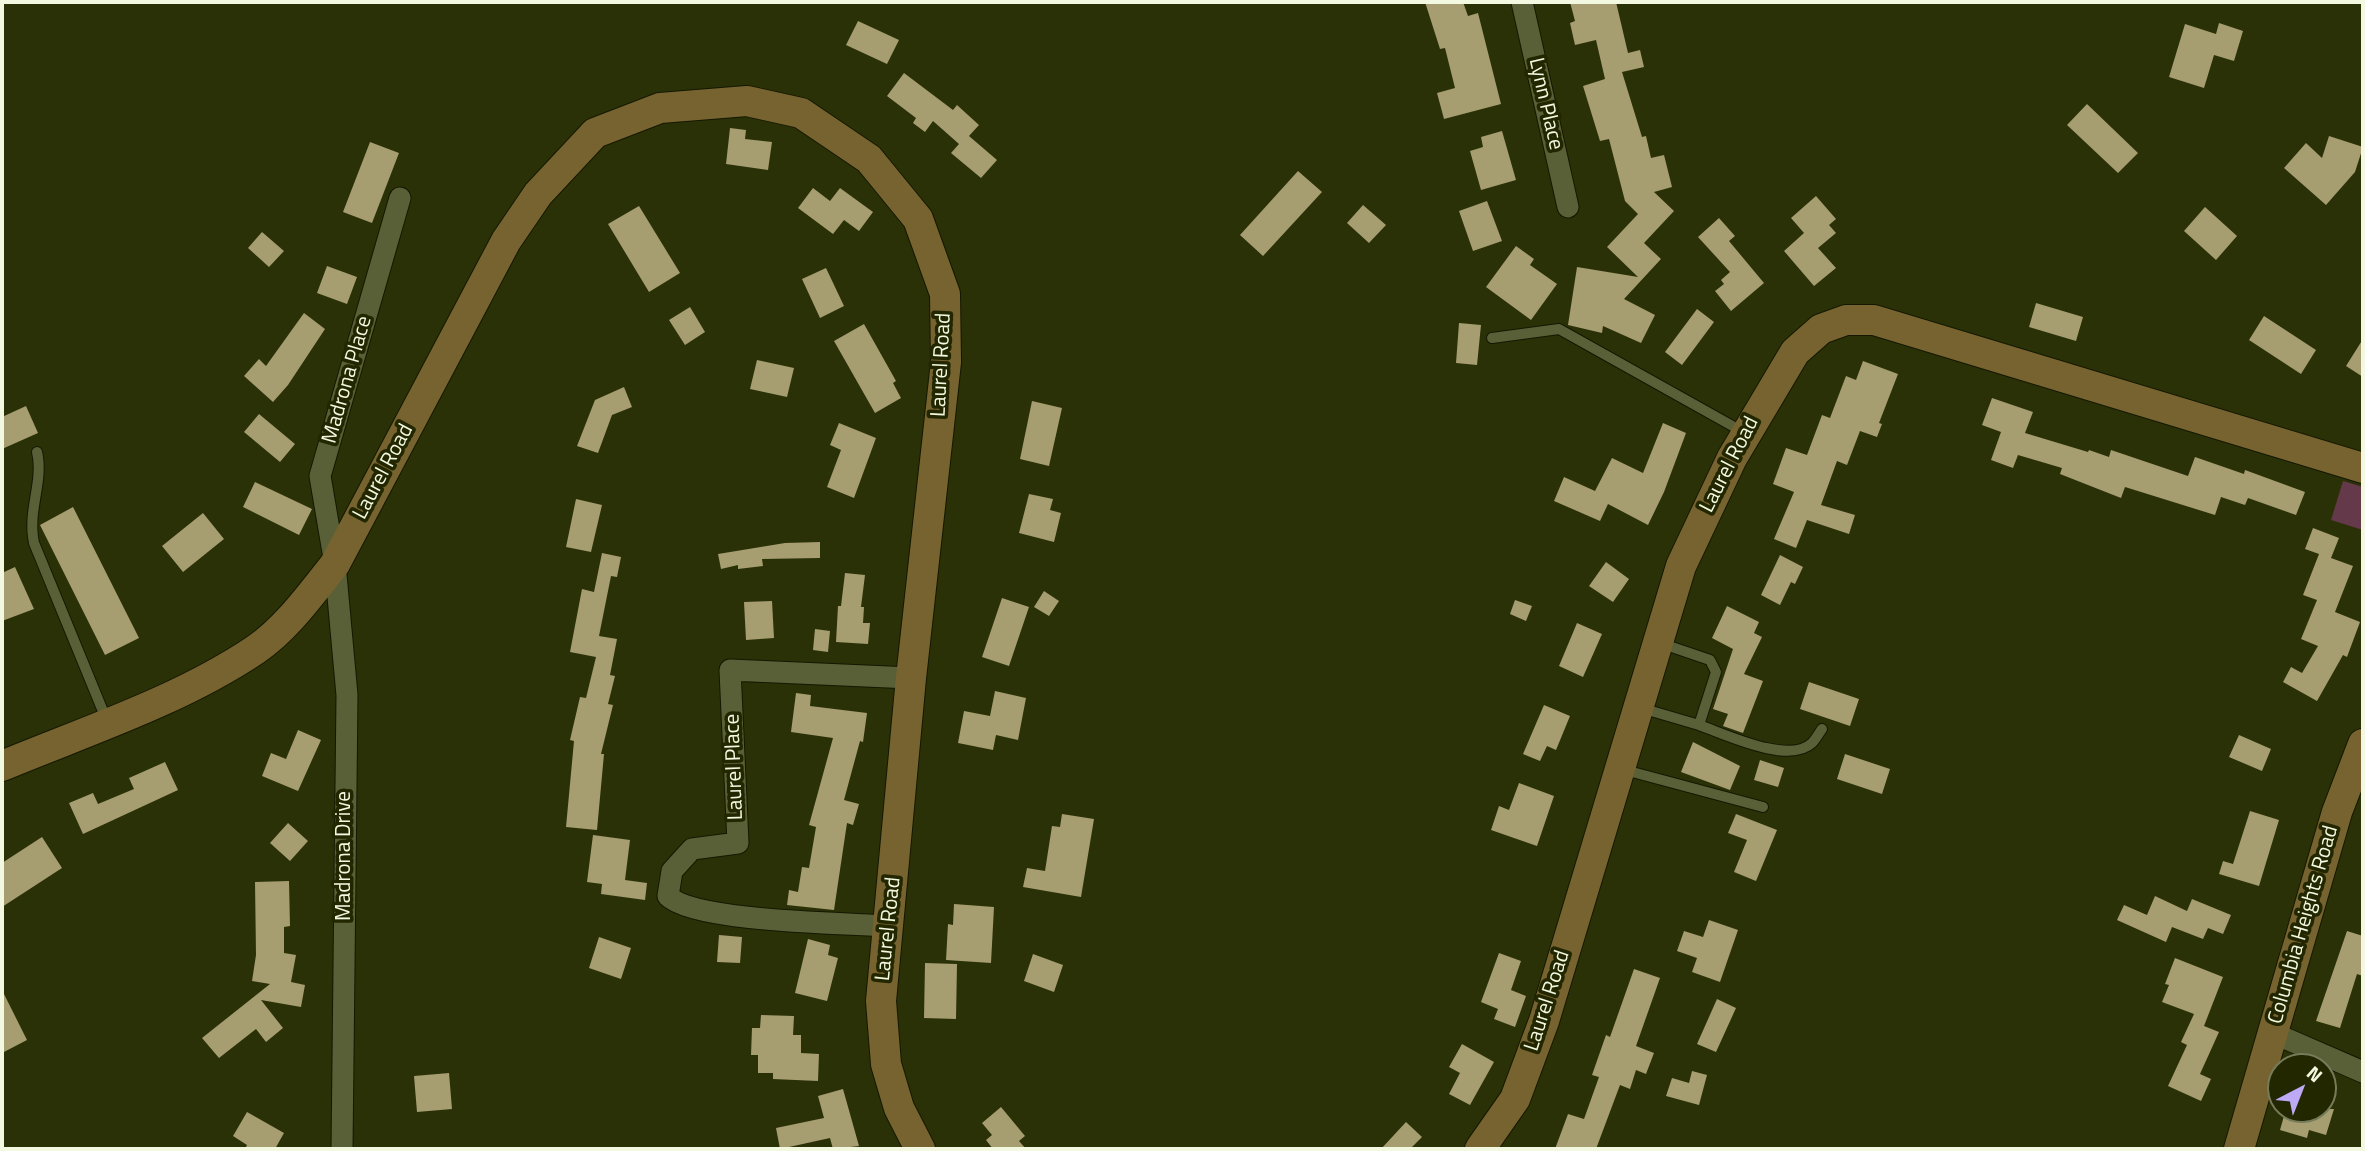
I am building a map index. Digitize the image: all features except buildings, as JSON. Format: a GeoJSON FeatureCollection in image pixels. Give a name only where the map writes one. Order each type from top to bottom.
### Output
{"type":"FeatureCollection","features":[{"type":"Feature","properties":{"kind":"street","name":"Lynn Place"},"geometry":{"type":"LineString","coordinates":[[1522,2],[1568,207]]}},
{"type":"Feature","properties":{"kind":"street","name":"Laurel Road"},"geometry":{"type":"LineString","coordinates":[[2,766],[175,693],[256,649],[298,611],[335,564],[506,241],[537,194],[595,133],[660,108],[747,101],[801,113],[869,159],[918,219],[944,295],[946,362],[911,678],[881,1001],[886,1064],[899,1108],[920,1149]]}},
{"type":"Feature","properties":{"kind":"street","name":"Madrona Place"},"geometry":{"type":"LineString","coordinates":[[335,564],[320,476],[400,198]]}},
{"type":"Feature","properties":{"kind":"street","name":"Laurel Road"},"geometry":{"type":"LineString","coordinates":[[1480,1149],[1515,1099],[1544,1021],[1681,566],[1745,433],[1795,352],[1821,329],[1846,320],[1874,320],[2363,468]]}},
{"type":"Feature","properties":{"kind":"street","name":"Madrona Drive"},"geometry":{"type":"LineString","coordinates":[[335,564],[346,695],[342,1149]]}},
{"type":"Feature","properties":{"kind":"street","name":"Laurel Place"},"geometry":{"type":"LineString","coordinates":[[889,926],[740,916],[677,905],[668,897],[672,871],[691,849],[738,843],[730,670],[911,678]]}},
{"type":"Feature","properties":{"kind":"street","name":"Columbia Heights Road"},"geometry":{"type":"LineString","coordinates":[[2239,1149],[2337,812],[2363,744]]}},
{"type":"Feature","properties":{"kind":"street"},"geometry":{"type":"LineString","coordinates":[[2273,1033],[2363,1072]]}},
{"type":"Feature","properties":{"kind":"lane"},"geometry":{"type":"LineString","coordinates":[[1492,338],[1559,329],[1745,433]]}},
{"type":"Feature","properties":{"kind":"lane"},"geometry":{"type":"LineString","coordinates":[[37,452],[39,463],[31,514],[34,543],[107,721]]}},
{"type":"Feature","properties":{"kind":"lane"},"geometry":{"type":"LineString","coordinates":[[1658,642],[1710,660],[1716,672],[1699,725]]}},
{"type":"Feature","properties":{"kind":"lane"},"geometry":{"type":"LineString","coordinates":[[1638,707],[1773,751],[1791,750],[1811,744],[1822,729]]}},
{"type":"Feature","properties":{"kind":"lane"},"geometry":{"type":"LineString","coordinates":[[1619,769],[1763,807]]}},
{"type":"Feature","properties":{"kind":"shaded area"},"geometry":{"type":"Polygon","coordinates":[[[2343,481],[2363,487],[2363,530],[2331,520],[2343,481]]]}}]}
